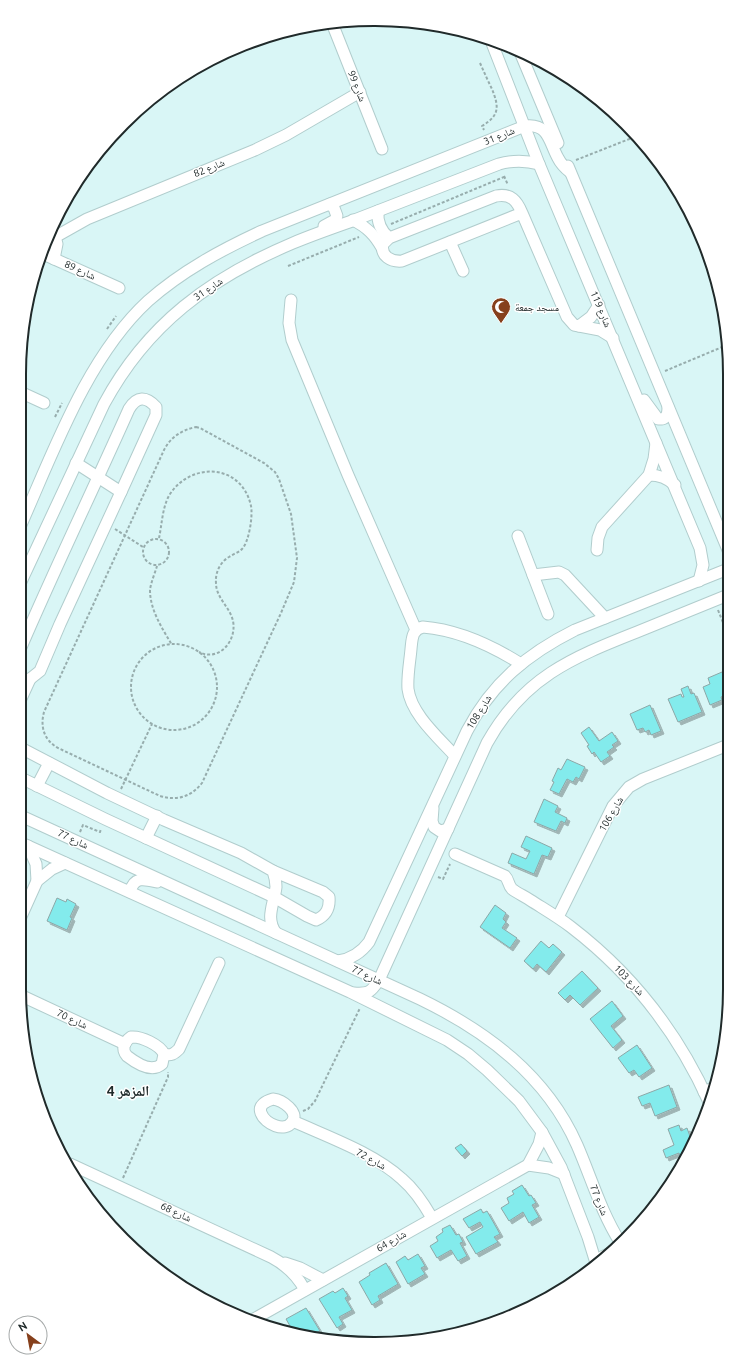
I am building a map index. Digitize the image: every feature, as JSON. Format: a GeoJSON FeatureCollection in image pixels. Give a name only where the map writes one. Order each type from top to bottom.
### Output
{"type":"FeatureCollection","features":[{"type":"Feature","properties":{"kind":"street","name":"شارع 99"},"geometry":{"type":"LineString","coordinates":[[334,29],[382,149]]}},
{"type":"Feature","properties":{"kind":"street","name":"شارع 119"},"geometry":{"type":"LineString","coordinates":[[493,47],[539,164],[675,485],[702,554],[703,565],[699,581]]}},
{"type":"Feature","properties":{"kind":"street"},"geometry":{"type":"LineString","coordinates":[[523,60],[723,538]]}},
{"type":"Feature","properties":{"kind":"street","name":"شارع 82"},"geometry":{"type":"LineString","coordinates":[[55,236],[87,219],[255,150],[286,135],[360,92]]}},
{"type":"Feature","properties":{"kind":"street"},"geometry":{"type":"LineString","coordinates":[[525,126],[534,125],[544,132],[551,141],[557,158],[563,166],[569,168]]}},
{"type":"Feature","properties":{"kind":"street","name":"شارع 31"},"geometry":{"type":"LineString","coordinates":[[26,512],[75,405],[88,381],[115,339],[130,320],[147,302],[167,286],[236,243],[262,231],[525,126]]}},
{"type":"Feature","properties":{"kind":"street","name":"شارع 31"},"geometry":{"type":"LineString","coordinates":[[26,573],[112,388],[133,357],[175,313],[213,285],[244,266],[294,243],[504,163],[525,161],[539,164]]}},
{"type":"Feature","properties":{"kind":"street"},"geometry":{"type":"LineString","coordinates":[[382,248],[386,240],[389,238],[501,195],[514,198],[518,203],[567,317],[574,325],[600,330],[613,338]]}},
{"type":"Feature","properties":{"kind":"street"},"geometry":{"type":"LineString","coordinates":[[270,253],[282,243],[325,226],[335,220],[337,216],[336,212],[330,204]]}},
{"type":"Feature","properties":{"kind":"street"},"geometry":{"type":"LineString","coordinates":[[378,210],[376,230],[382,248],[385,256],[396,262],[402,261],[522,213]]}},
{"type":"Feature","properties":{"kind":"street"},"geometry":{"type":"LineString","coordinates":[[353,220],[385,234],[389,238]]}},
{"type":"Feature","properties":{"kind":"street","name":"شارع 82"},"geometry":{"type":"LineString","coordinates":[[53,240],[57,244],[54,259]]}},
{"type":"Feature","properties":{"kind":"street"},"geometry":{"type":"LineString","coordinates":[[450,242],[463,271]]}},
{"type":"Feature","properties":{"kind":"street","name":"شارع 89"},"geometry":{"type":"LineString","coordinates":[[47,256],[119,288]]}},
{"type":"Feature","properties":{"kind":"street"},"geometry":{"type":"LineString","coordinates":[[291,300],[289,323],[292,340],[348,475],[416,630]]}},
{"type":"Feature","properties":{"kind":"street"},"geometry":{"type":"LineString","coordinates":[[579,326],[591,317],[599,305]]}},
{"type":"Feature","properties":{"kind":"street"},"geometry":{"type":"LineString","coordinates":[[629,376],[656,417],[664,419],[667,415],[668,407]]}},
{"type":"Feature","properties":{"kind":"street"},"geometry":{"type":"LineString","coordinates":[[26,395],[44,403]]}},
{"type":"Feature","properties":{"kind":"street"},"geometry":{"type":"LineString","coordinates":[[26,636],[133,403],[138,399],[146,399],[156,407],[156,415],[40,671],[26,679]]}},
{"type":"Feature","properties":{"kind":"street"},"geometry":{"type":"LineString","coordinates":[[597,550],[598,538],[602,527],[649,474],[654,459],[656,442]]}},
{"type":"Feature","properties":{"kind":"street"},"geometry":{"type":"LineString","coordinates":[[76,464],[121,492]]}},
{"type":"Feature","properties":{"kind":"street"},"geometry":{"type":"LineString","coordinates":[[649,474],[666,478],[675,485]]}},
{"type":"Feature","properties":{"kind":"street"},"geometry":{"type":"LineString","coordinates":[[518,536],[548,614]]}},
{"type":"Feature","properties":{"kind":"street","name":"شارع 108"},"geometry":{"type":"LineString","coordinates":[[338,962],[351,958],[369,942],[473,719],[485,701],[500,683],[521,664],[560,638],[605,618],[723,571]]}},
{"type":"Feature","properties":{"kind":"street"},"geometry":{"type":"LineString","coordinates":[[533,575],[559,572],[565,575],[605,618]]}},
{"type":"Feature","properties":{"kind":"street"},"geometry":{"type":"LineString","coordinates":[[350,992],[367,993],[373,989],[379,980],[480,756],[494,730],[511,706],[532,686],[550,672],[575,658],[598,647],[722,597]]}},
{"type":"Feature","properties":{"kind":"street"},"geometry":{"type":"LineString","coordinates":[[455,756],[418,714],[410,698],[408,679],[412,640],[416,630],[427,627],[464,634],[492,647],[521,664]]}},
{"type":"Feature","properties":{"kind":"street","name":"شارع 106"},"geometry":{"type":"LineString","coordinates":[[558,917],[613,806],[623,793],[629,787],[643,779],[723,748]]}},
{"type":"Feature","properties":{"kind":"street"},"geometry":{"type":"LineString","coordinates":[[26,751],[108,793],[241,853],[273,871],[322,892],[329,897],[330,905],[326,914],[316,920],[274,897],[26,780]]}},
{"type":"Feature","properties":{"kind":"street"},"geometry":{"type":"LineString","coordinates":[[37,786],[49,763]]}},
{"type":"Feature","properties":{"kind":"street"},"geometry":{"type":"LineString","coordinates":[[435,800],[432,824],[437,830],[440,831],[448,829]]}},
{"type":"Feature","properties":{"kind":"street"},"geometry":{"type":"LineString","coordinates":[[146,838],[157,816]]}},
{"type":"Feature","properties":{"kind":"street","name":"شارع 77"},"geometry":{"type":"LineString","coordinates":[[26,818],[443,1010],[500,1047],[525,1070],[552,1102],[577,1144],[608,1221],[618,1238]]}},
{"type":"Feature","properties":{"kind":"street"},"geometry":{"type":"LineString","coordinates":[[26,845],[350,992],[447,1040],[468,1054],[519,1101],[542,1132],[564,1174],[588,1237],[594,1259]]}},
{"type":"Feature","properties":{"kind":"street"},"geometry":{"type":"LineString","coordinates":[[26,847],[36,864],[37,881],[26,905]]}},
{"type":"Feature","properties":{"kind":"street","name":"شارع 103"},"geometry":{"type":"LineString","coordinates":[[455,854],[504,876],[508,879],[510,886],[514,890],[558,917],[606,958],[652,1006],[672,1034],[706,1096]]}},
{"type":"Feature","properties":{"kind":"street"},"geometry":{"type":"LineString","coordinates":[[37,881],[65,863]]}},
{"type":"Feature","properties":{"kind":"street"},"geometry":{"type":"LineString","coordinates":[[273,871],[276,887],[270,920],[276,933]]}},
{"type":"Feature","properties":{"kind":"street"},"geometry":{"type":"LineString","coordinates":[[130,892],[136,881],[143,879],[178,888]]}},
{"type":"Feature","properties":{"kind":"street"},"geometry":{"type":"LineString","coordinates":[[163,1058],[160,1048],[139,1038],[131,1037],[126,1041],[124,1049],[127,1056],[149,1068],[156,1068],[159,1066],[163,1058],[173,1054],[179,1049],[219,963]]}},
{"type":"Feature","properties":{"kind":"street","name":"شارع 70"},"geometry":{"type":"LineString","coordinates":[[26,998],[125,1044]]}},
{"type":"Feature","properties":{"kind":"street"},"geometry":{"type":"LineString","coordinates":[[704,1092],[708,1090]]}},
{"type":"Feature","properties":{"kind":"street","name":"شارع 72"},"geometry":{"type":"LineString","coordinates":[[292,1116],[368,1156],[392,1171],[410,1186],[432,1218]]}},
{"type":"Feature","properties":{"kind":"street"},"geometry":{"type":"LineString","coordinates":[[542,1132],[539,1144],[528,1164],[549,1168],[564,1174]]}},
{"type":"Feature","properties":{"kind":"street","name":"شارع 64"},"geometry":{"type":"LineString","coordinates":[[257,1317],[528,1164]]}},
{"type":"Feature","properties":{"kind":"street","name":"شارع 68"},"geometry":{"type":"LineString","coordinates":[[75,1166],[281,1262],[300,1268],[322,1280]]}},
{"type":"Feature","properties":{"kind":"street","name":"شارع 68"},"geometry":{"type":"LineString","coordinates":[[281,1262],[295,1275],[305,1290]]}},
{"type":"Feature","properties":{"kind":"path"},"geometry":{"type":"LineString","coordinates":[[480,63],[497,102],[497,112],[493,118],[482,126],[488,141]]}},
{"type":"Feature","properties":{"kind":"path"},"geometry":{"type":"LineString","coordinates":[[569,168],[631,139]]}},
{"type":"Feature","properties":{"kind":"path"},"geometry":{"type":"LineString","coordinates":[[288,266],[504,177]]}},
{"type":"Feature","properties":{"kind":"path"},"geometry":{"type":"LineString","coordinates":[[654,375],[722,348]]}},
{"type":"Feature","properties":{"kind":"path"},"geometry":{"type":"LineString","coordinates":[[196,427],[270,467],[279,479],[291,514],[297,558],[294,582],[202,783],[193,793],[186,797],[166,798],[160,796],[58,748],[47,739],[42,726],[44,712],[124,536],[169,442],[179,433],[196,427]]}},
{"type":"Feature","properties":{"kind":"path"},"geometry":{"type":"LineString","coordinates":[[159,538],[166,502],[169,496],[178,485],[190,477],[208,472],[225,473],[236,481],[248,496],[252,512],[247,541],[238,552],[225,560],[216,576],[216,587],[218,594],[232,620],[232,638],[226,647],[218,654],[208,656],[186,646],[172,645],[158,648],[142,660],[132,677],[131,691],[134,704],[142,715],[152,724],[165,730],[180,730],[194,726],[205,717],[214,704],[217,690],[216,676],[210,663],[199,652]]}},
{"type":"Feature","properties":{"kind":"path"},"geometry":{"type":"LineString","coordinates":[[107,523],[143,548]]}},
{"type":"Feature","properties":{"kind":"path"},"geometry":{"type":"LineString","coordinates":[[159,538],[166,542],[170,549],[169,557],[164,563],[157,566],[148,563],[143,556],[143,548],[147,542],[159,538]]}},
{"type":"Feature","properties":{"kind":"path"},"geometry":{"type":"LineString","coordinates":[[157,566],[150,588],[152,603],[158,620],[172,645]]}},
{"type":"Feature","properties":{"kind":"path"},"geometry":{"type":"LineString","coordinates":[[428,872],[443,879],[455,854]]}},
{"type":"Feature","properties":{"kind":"path"},"geometry":{"type":"LineString","coordinates":[[292,1116],[295,1112],[303,1111],[312,1106],[364,1000]]}},
{"type":"Feature","properties":{"kind":"path"},"geometry":{"type":"LineString","coordinates":[[120,1186],[168,1077],[163,1058]]}},
{"type":"Feature","properties":{"kind":"building"},"geometry":{"type":"Polygon","coordinates":[[[722,672],[723,674],[722,700],[710,705],[703,687],[710,684],[708,678],[722,672]]]}},
{"type":"Feature","properties":{"kind":"building"},"geometry":{"type":"Polygon","coordinates":[[[688,686],[691,694],[694,693],[702,712],[678,722],[668,699],[681,694],[682,697],[684,697],[681,689],[688,686]]]}},
{"type":"Feature","properties":{"kind":"building"},"geometry":{"type":"Polygon","coordinates":[[[650,705],[661,731],[651,735],[649,730],[645,732],[643,728],[637,730],[630,714],[650,705]]]}},
{"type":"Feature","properties":{"kind":"building"},"geometry":{"type":"Polygon","coordinates":[[[589,727],[599,741],[612,732],[618,741],[612,745],[614,747],[607,752],[610,756],[601,762],[594,752],[592,754],[587,746],[589,745],[581,733],[589,727]]]}},
{"type":"Feature","properties":{"kind":"building"},"geometry":{"type":"Polygon","coordinates":[[[567,759],[585,767],[579,779],[576,777],[573,782],[567,779],[559,794],[550,790],[554,782],[552,781],[558,768],[561,770],[567,759]]]}},
{"type":"Feature","properties":{"kind":"building"},"geometry":{"type":"Polygon","coordinates":[[[544,799],[558,806],[555,812],[567,818],[565,823],[561,821],[556,831],[534,822],[544,799]]]}},
{"type":"Feature","properties":{"kind":"building"},"geometry":{"type":"Polygon","coordinates":[[[526,836],[552,848],[548,857],[542,855],[534,874],[508,863],[512,853],[526,859],[530,851],[521,847],[526,836]]]}},
{"type":"Feature","properties":{"kind":"building"},"geometry":{"type":"Polygon","coordinates":[[[57,898],[66,902],[67,899],[76,904],[70,917],[72,918],[67,930],[47,921],[57,898]]]}},
{"type":"Feature","properties":{"kind":"building"},"geometry":{"type":"Polygon","coordinates":[[[495,905],[506,913],[503,919],[506,922],[502,928],[517,938],[510,948],[480,927],[495,905]]]}},
{"type":"Feature","properties":{"kind":"building"},"geometry":{"type":"Polygon","coordinates":[[[541,941],[549,948],[553,944],[562,952],[546,972],[537,964],[533,969],[524,961],[541,941]]]}},
{"type":"Feature","properties":{"kind":"building"},"geometry":{"type":"Polygon","coordinates":[[[582,971],[598,988],[580,1005],[570,995],[565,1000],[558,993],[582,971]]]}},
{"type":"Feature","properties":{"kind":"building"},"geometry":{"type":"Polygon","coordinates":[[[612,1001],[623,1016],[611,1026],[622,1040],[613,1048],[590,1019],[612,1001]]]}},
{"type":"Feature","properties":{"kind":"building"},"geometry":{"type":"Polygon","coordinates":[[[637,1045],[652,1068],[639,1077],[634,1070],[629,1073],[618,1058],[637,1045]]]}},
{"type":"Feature","properties":{"kind":"building"},"geometry":{"type":"Polygon","coordinates":[[[669,1085],[677,1107],[655,1116],[650,1103],[642,1106],[638,1097],[669,1085]]]}},
{"type":"Feature","properties":{"kind":"building"},"geometry":{"type":"Polygon","coordinates":[[[679,1125],[681,1131],[687,1128],[690,1136],[680,1156],[679,1153],[666,1158],[663,1150],[674,1145],[668,1129],[679,1125]]]}},
{"type":"Feature","properties":{"kind":"building"},"geometry":{"type":"Polygon","coordinates":[[[461,1144],[467,1151],[462,1156],[455,1148],[461,1144]]]}},
{"type":"Feature","properties":{"kind":"building"},"geometry":{"type":"Polygon","coordinates":[[[522,1185],[529,1196],[531,1195],[536,1203],[532,1205],[539,1217],[529,1223],[523,1212],[509,1221],[501,1208],[509,1203],[507,1198],[514,1194],[512,1191],[522,1185]]]}},
{"type":"Feature","properties":{"kind":"building"},"geometry":{"type":"Polygon","coordinates":[[[481,1209],[483,1213],[487,1211],[500,1234],[494,1237],[498,1242],[476,1254],[466,1237],[483,1227],[480,1222],[469,1228],[463,1219],[481,1209]]]}},
{"type":"Feature","properties":{"kind":"building"},"geometry":{"type":"Polygon","coordinates":[[[450,1225],[456,1235],[459,1234],[463,1242],[460,1243],[467,1256],[458,1261],[451,1250],[437,1258],[430,1246],[438,1241],[436,1237],[443,1232],[442,1229],[450,1225]]]}},
{"type":"Feature","properties":{"kind":"building"},"geometry":{"type":"Polygon","coordinates":[[[418,1254],[425,1266],[421,1268],[425,1274],[408,1284],[396,1262],[405,1256],[408,1260],[418,1254]]]}},
{"type":"Feature","properties":{"kind":"building"},"geometry":{"type":"Polygon","coordinates":[[[386,1263],[398,1284],[378,1296],[380,1300],[372,1305],[359,1282],[370,1275],[369,1273],[386,1263]]]}},
{"type":"Feature","properties":{"kind":"building"},"geometry":{"type":"Polygon","coordinates":[[[343,1288],[348,1296],[345,1298],[352,1310],[339,1317],[343,1324],[337,1328],[319,1299],[333,1291],[335,1293],[343,1288]]]}},
{"type":"Feature","properties":{"kind":"building"},"geometry":{"type":"Polygon","coordinates":[[[306,1308],[320,1331],[318,1332],[290,1326],[286,1319],[306,1308]]]}},
{"type":"Feature","properties":{"kind":"place","name":"مسجد جمعة"},"geometry":{"type":"Point","coordinates":[501,324]}},
{"type":"Feature","properties":{"kind":"district","name":"المزهر 4"},"geometry":{"type":"Point","coordinates":[128,1091]}}]}
